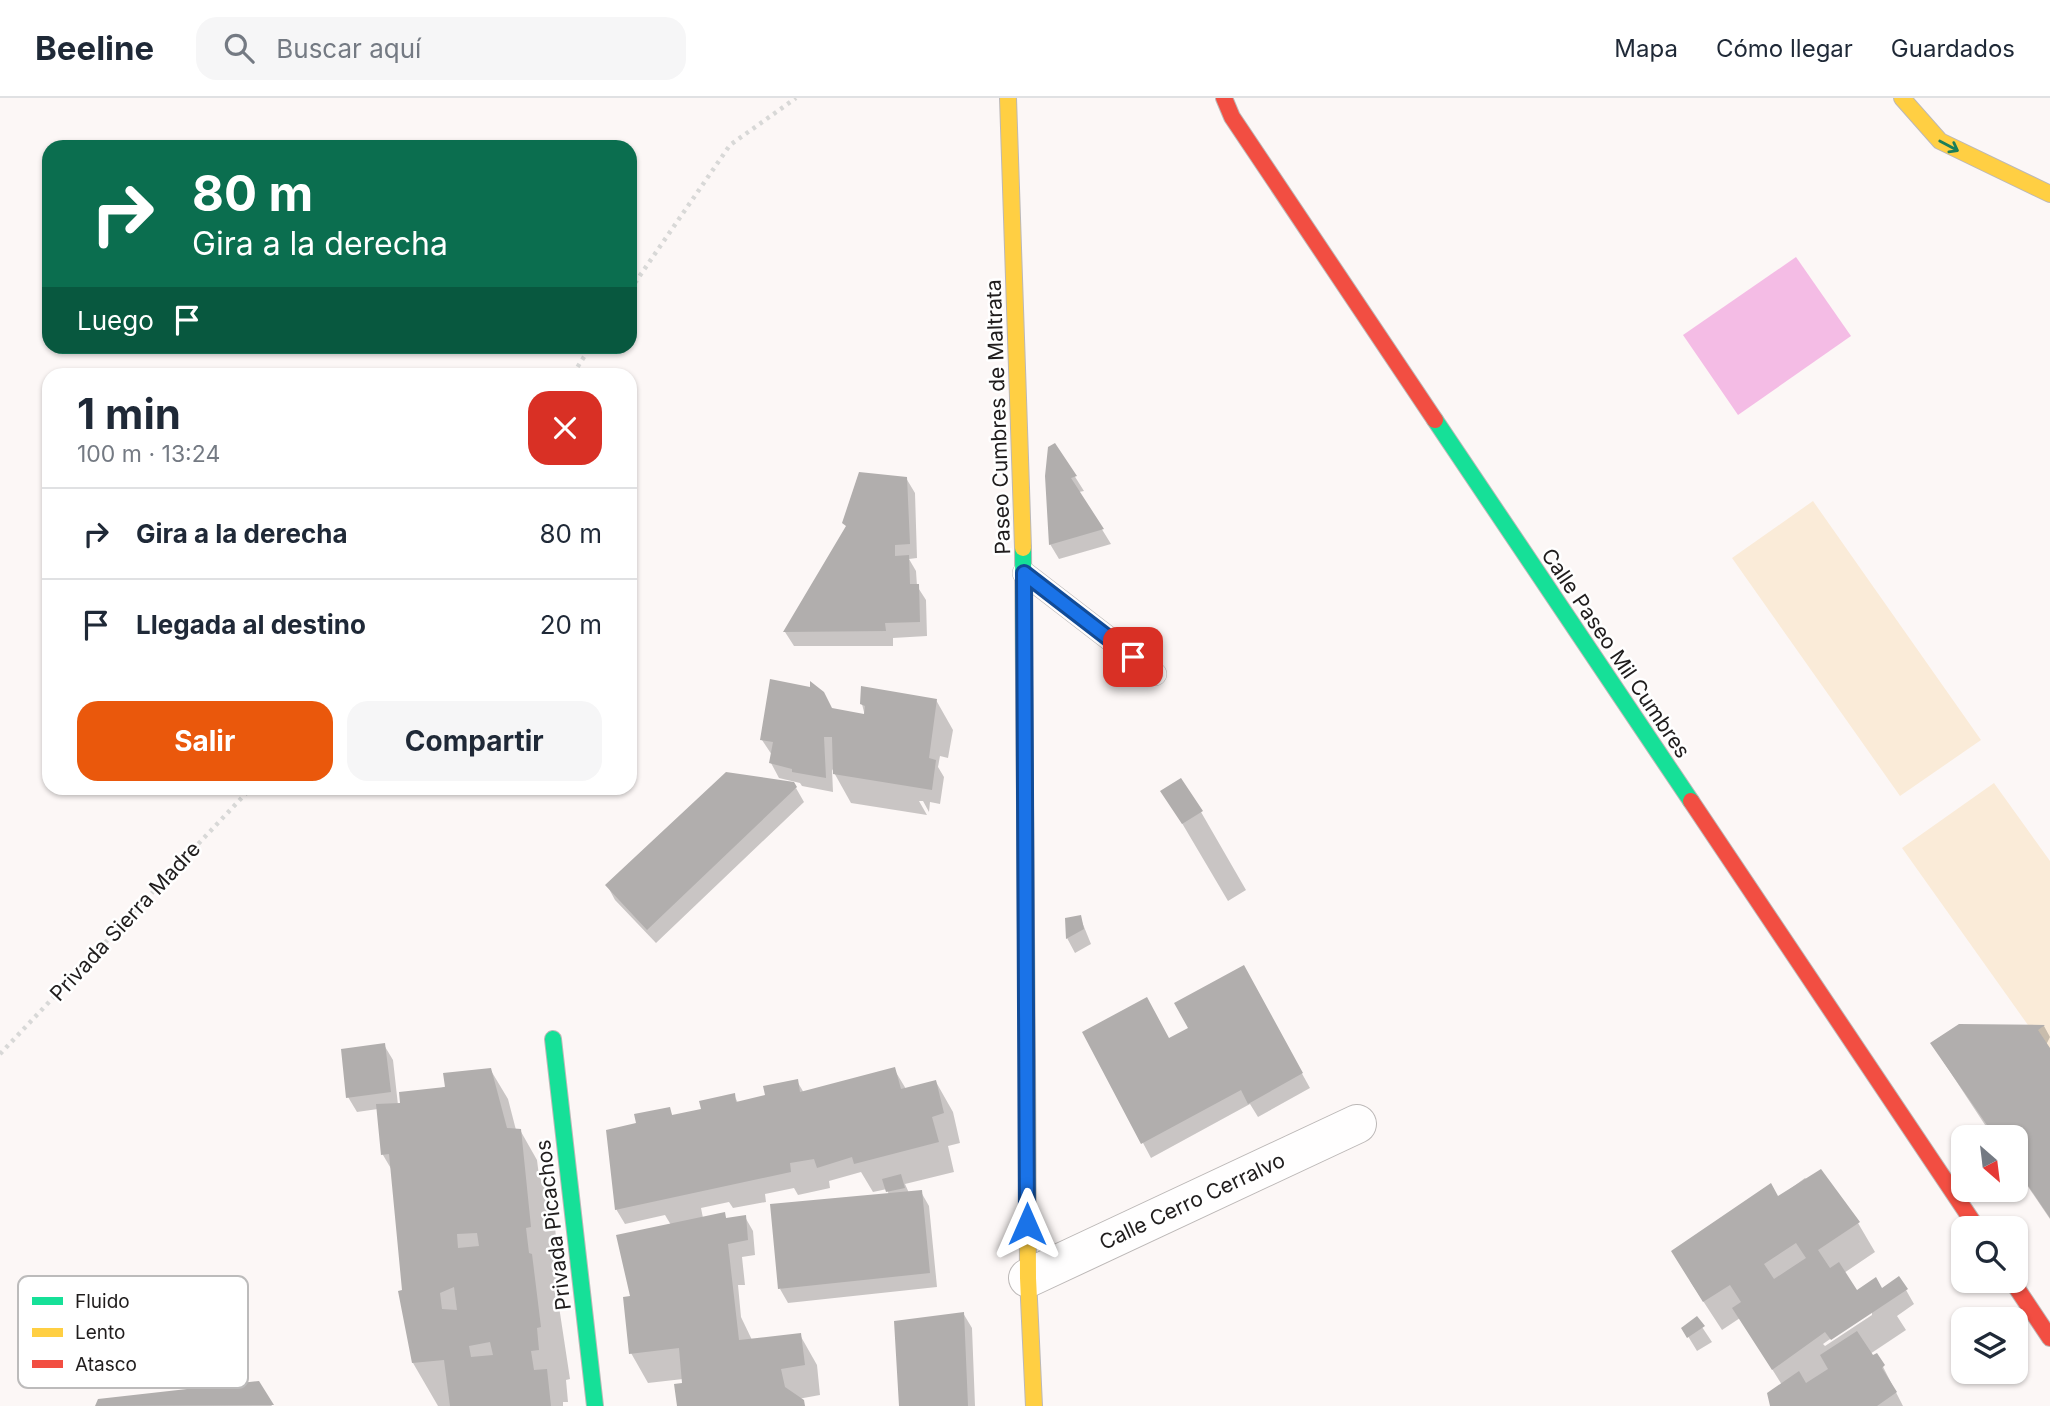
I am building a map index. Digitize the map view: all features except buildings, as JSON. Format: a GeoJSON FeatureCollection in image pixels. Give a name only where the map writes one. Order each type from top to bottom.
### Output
{"type":"FeatureCollection","features":[{"type":"Feature","properties":{"kind":"street","name":"Paseo Cumbres de Maltrata"},"geometry":{"type":"LineString","coordinates":[[1008,98],[1024,573],[1028,1278],[1034,1406]]}},
{"type":"Feature","properties":{"kind":"street","name":"Calle Paseo Mil Cumbres"},"geometry":{"type":"LineString","coordinates":[[1224,98],[1232,117],[1969,1216]]}},
{"type":"Feature","properties":{"kind":"street"},"geometry":{"type":"LineString","coordinates":[[1902,98],[1940,141],[2050,194]]}},
{"type":"Feature","properties":{"kind":"street","name":"Privada Picachos"},"geometry":{"type":"LineString","coordinates":[[553,1039],[595,1406]]}},
{"type":"Feature","properties":{"kind":"street","name":"Calle Cerro Cerralvo"},"geometry":{"type":"LineString","coordinates":[[1028,1278],[1357,1124]]}},
{"type":"Feature","properties":{"kind":"street"},"geometry":{"type":"LineString","coordinates":[[2020,1293],[2050,1338]]}},
{"type":"Feature","properties":{"kind":"lane"},"geometry":{"type":"LineString","coordinates":[[1024,573],[1155,674]]}},
{"type":"Feature","properties":{"kind":"path"},"geometry":{"type":"LineString","coordinates":[[637,280],[730,145],[796,98]]}},
{"type":"Feature","properties":{"kind":"path","name":"Privada Sierra Madre"},"geometry":{"type":"LineString","coordinates":[[0,1054],[244,795]]}},
{"type":"Feature","properties":{"kind":"shaded area"},"geometry":{"type":"Polygon","coordinates":[[[1796,257],[1851,336],[1738,415],[1683,335],[1796,257]]]}},
{"type":"Feature","properties":{"kind":"shaded area"},"geometry":{"type":"Polygon","coordinates":[[[1813,501],[1981,740],[1900,796],[1732,558],[1813,501]]]}},
{"type":"Feature","properties":{"kind":"shaded area"},"geometry":{"type":"Polygon","coordinates":[[[1994,783],[2050,861],[2050,1056],[1902,848],[1994,783]]]}},
{"type":"Feature","properties":{"kind":"traffic: fast"},"geometry":{"type":"LineString","coordinates":[[1435,420],[1691,801]]}},
{"type":"Feature","properties":{"kind":"traffic: fast"},"geometry":{"type":"LineString","coordinates":[[1023,548],[1027,1063]]}},
{"type":"Feature","properties":{"kind":"traffic: fast"},"geometry":{"type":"LineString","coordinates":[[553,1039],[595,1406]]}},
{"type":"Feature","properties":{"kind":"traffic: slow"},"geometry":{"type":"LineString","coordinates":[[1008,98],[1023,548]]}},
{"type":"Feature","properties":{"kind":"traffic: slow"},"geometry":{"type":"LineString","coordinates":[[1902,98],[1940,141],[2050,194]]}},
{"type":"Feature","properties":{"kind":"traffic: slow"},"geometry":{"type":"LineString","coordinates":[[1027,1063],[1028,1278],[1034,1406]]}},
{"type":"Feature","properties":{"kind":"traffic: jam"},"geometry":{"type":"LineString","coordinates":[[1224,98],[1232,117],[1435,420]]}},
{"type":"Feature","properties":{"kind":"traffic: jam"},"geometry":{"type":"LineString","coordinates":[[1691,801],[1969,1216]]}},
{"type":"Feature","properties":{"kind":"traffic: jam"},"geometry":{"type":"LineString","coordinates":[[2020,1293],[2050,1338]]}},
{"type":"Feature","properties":{"kind":"route"},"geometry":{"type":"LineString","coordinates":[[1027,1224],[1024,573],[1133,657]]}}]}
